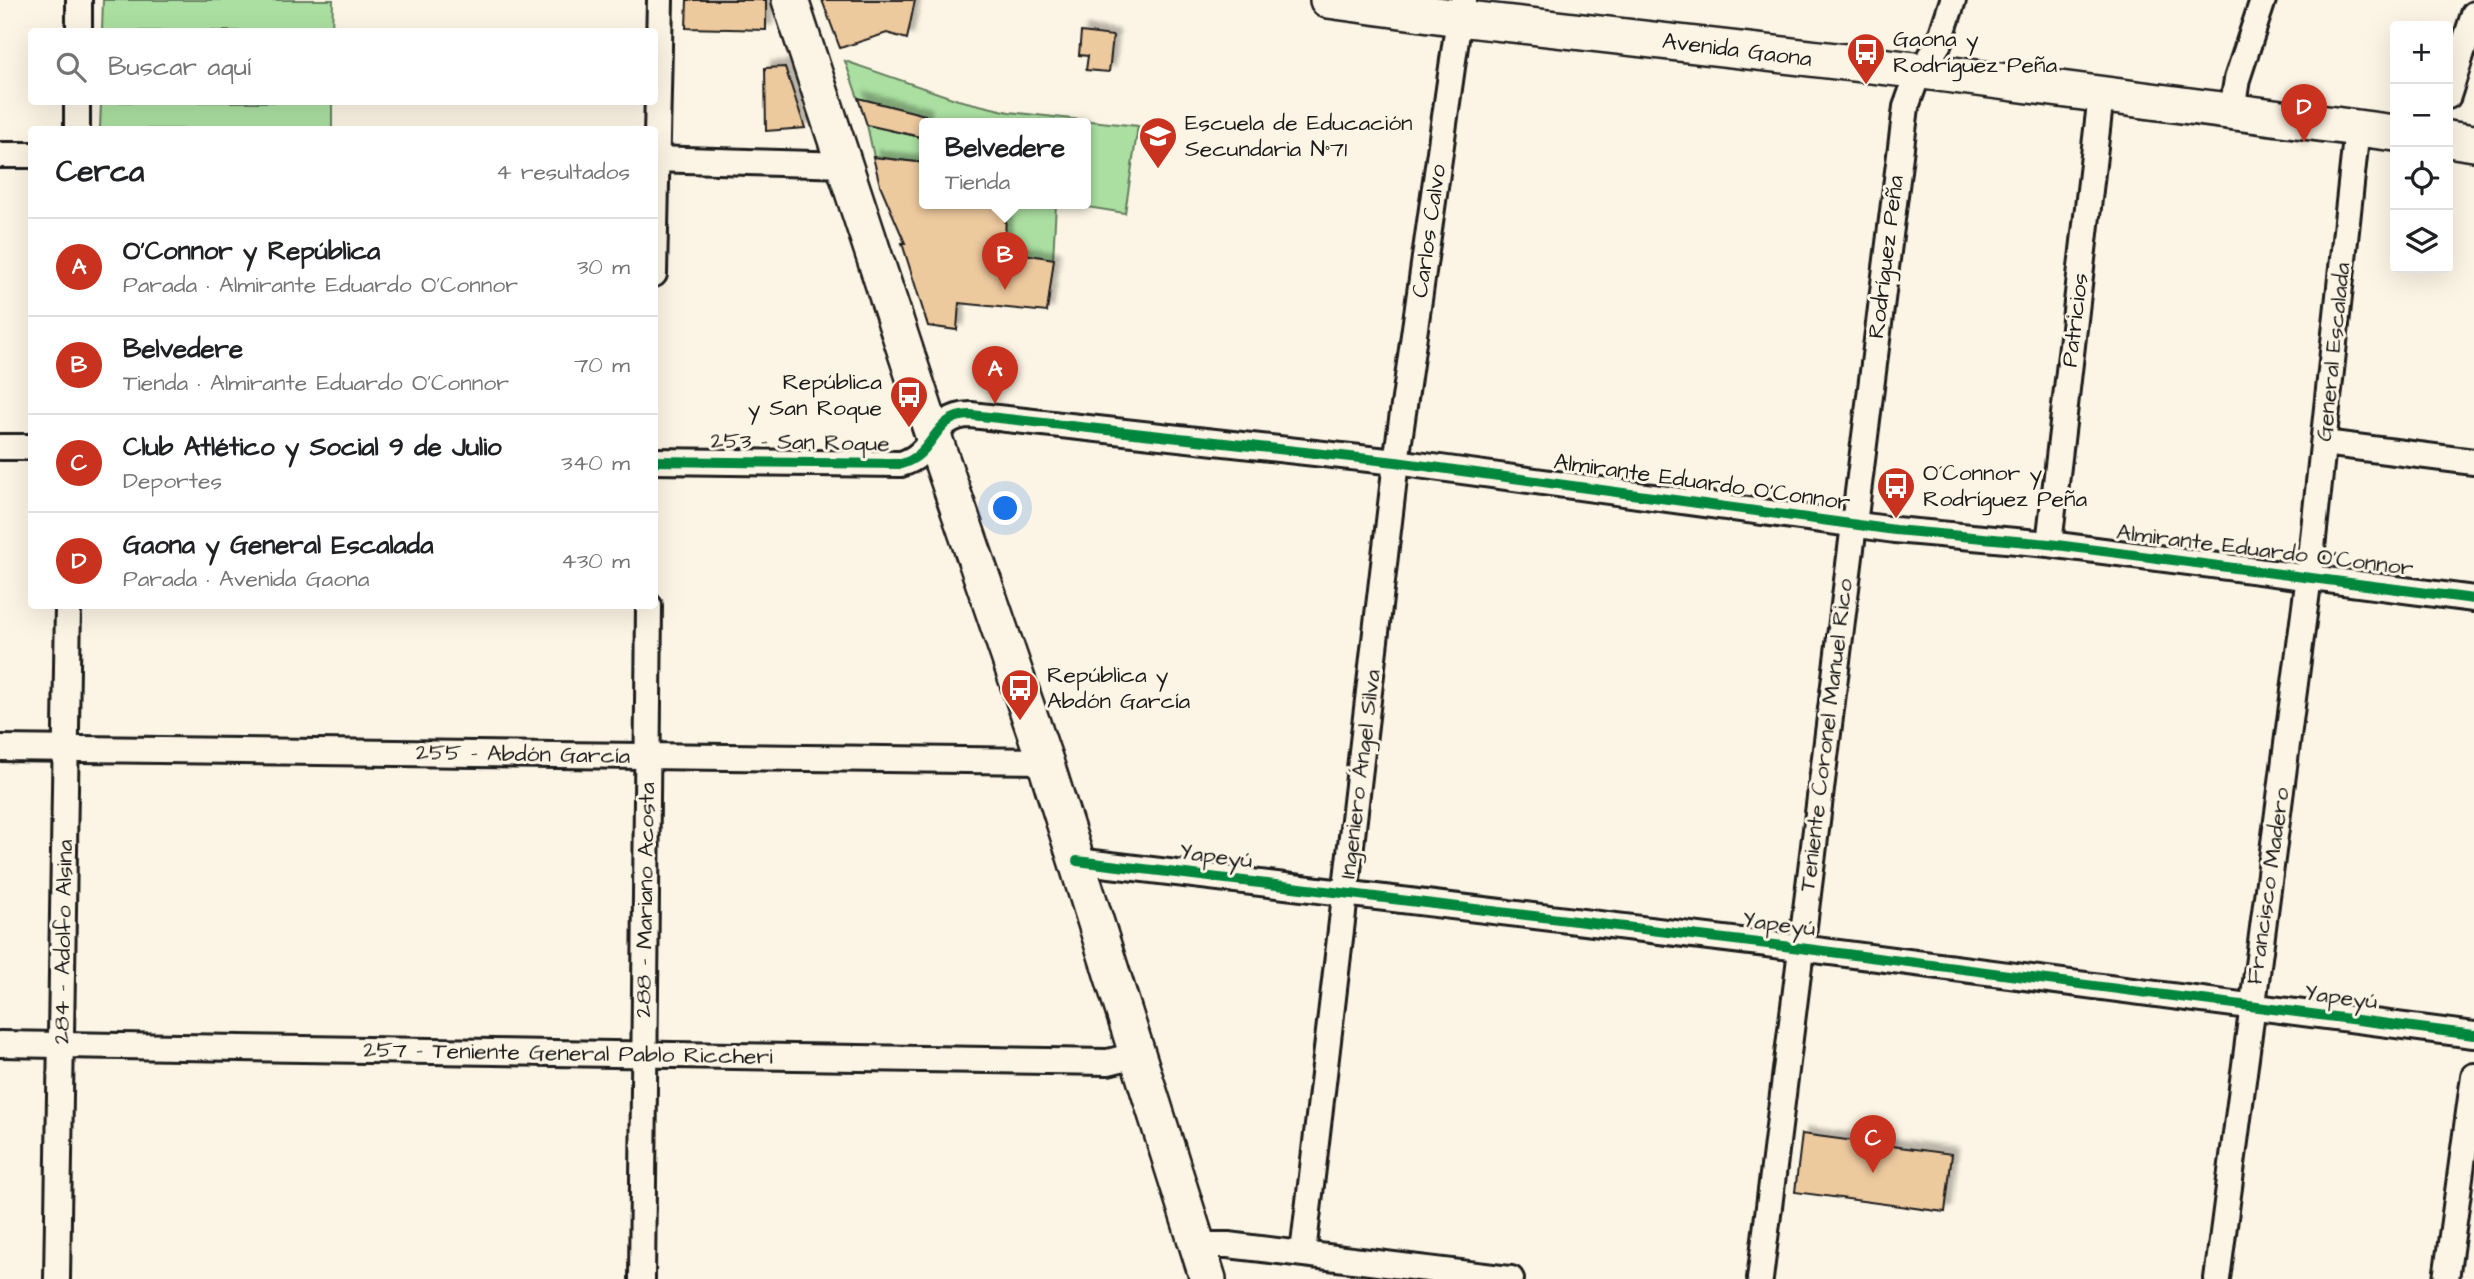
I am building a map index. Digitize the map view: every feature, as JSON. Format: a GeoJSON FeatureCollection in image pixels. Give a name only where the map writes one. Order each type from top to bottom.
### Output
{"type":"FeatureCollection","features":[{"type":"Feature","properties":{"kind":"main road"},"geometry":{"type":"LineString","coordinates":[[790,0],[934,438],[1045,761],[1208,1279]]}},
{"type":"Feature","properties":{"kind":"main road","name":"Avenida Gaona"},"geometry":{"type":"LineString","coordinates":[[1328,0],[1462,9],[2390,132]]}},
{"type":"Feature","properties":{"kind":"main road"},"geometry":{"type":"LineString","coordinates":[[2453,140],[2474,142]]}},
{"type":"Feature","properties":{"kind":"street"},"geometry":{"type":"LineString","coordinates":[[79,0],[79,28]]}},
{"type":"Feature","properties":{"kind":"street"},"geometry":{"type":"LineString","coordinates":[[658,80],[660,0]]}},
{"type":"Feature","properties":{"kind":"street","name":"Rodríguez Peña"},"geometry":{"type":"LineString","coordinates":[[1852,524],[1906,107],[1915,82],[1939,43],[1953,0]]}},
{"type":"Feature","properties":{"kind":"street"},"geometry":{"type":"LineString","coordinates":[[2232,111],[2237,79],[2263,0]]}},
{"type":"Feature","properties":{"kind":"street","name":"Carlos Calvo"},"geometry":{"type":"LineString","coordinates":[[1396,462],[1462,9]]}},
{"type":"Feature","properties":{"kind":"street"},"geometry":{"type":"LineString","coordinates":[[2452,84],[2474,13]]}},
{"type":"Feature","properties":{"kind":"street","name":"Patricios"},"geometry":{"type":"LineString","coordinates":[[2049,544],[2101,95]]}},
{"type":"Feature","properties":{"kind":"street"},"geometry":{"type":"LineString","coordinates":[[77,105],[77,126]]}},
{"type":"Feature","properties":{"kind":"street"},"geometry":{"type":"LineString","coordinates":[[657,105],[657,126]]}},
{"type":"Feature","properties":{"kind":"street","name":"General Escalada"},"geometry":{"type":"LineString","coordinates":[[2309,576],[2357,128]]}},
{"type":"Feature","properties":{"kind":"street"},"geometry":{"type":"LineString","coordinates":[[0,155],[28,155]]}},
{"type":"Feature","properties":{"kind":"street"},"geometry":{"type":"LineString","coordinates":[[658,159],[846,165]]}},
{"type":"Feature","properties":{"kind":"street","name":"Almirante Eduardo O'Connor"},"geometry":{"type":"LineString","coordinates":[[934,438],[944,424],[956,415],[971,415],[1396,462],[1852,524],[2049,544],[2474,599]]}},
{"type":"Feature","properties":{"kind":"street","name":"253 - San Roque"},"geometry":{"type":"LineString","coordinates":[[658,461],[901,464],[921,454],[934,438]]}},
{"type":"Feature","properties":{"kind":"street"},"geometry":{"type":"LineString","coordinates":[[2324,443],[2474,462]]}},
{"type":"Feature","properties":{"kind":"street"},"geometry":{"type":"LineString","coordinates":[[0,447],[28,447]]}},
{"type":"Feature","properties":{"kind":"street","name":"Ingeniero Ángel Silva"},"geometry":{"type":"LineString","coordinates":[[1303,1253],[1396,462]]}},
{"type":"Feature","properties":{"kind":"street","name":"Teniente Coronel Manuel Rico"},"geometry":{"type":"LineString","coordinates":[[1760,1279],[1852,524]]}},
{"type":"Feature","properties":{"kind":"street","name":"Francisco Madero"},"geometry":{"type":"LineString","coordinates":[[2217,1279],[2309,576]]}},
{"type":"Feature","properties":{"kind":"street","name":"284 - Adolfo Alsina"},"geometry":{"type":"LineString","coordinates":[[57,1279],[68,609]]}},
{"type":"Feature","properties":{"kind":"street","name":"288 - Mariano Acosta"},"geometry":{"type":"LineString","coordinates":[[642,1279],[649,609]]}},
{"type":"Feature","properties":{"kind":"street","name":"255 - Abdón García"},"geometry":{"type":"LineString","coordinates":[[0,748],[1045,761]]}},
{"type":"Feature","properties":{"kind":"street","name":"Yapeyú"},"geometry":{"type":"LineString","coordinates":[[1077,861],[1800,948],[2474,1035]]}},
{"type":"Feature","properties":{"kind":"street","name":"257 - Teniente General Pablo Riccheri"},"geometry":{"type":"LineString","coordinates":[[0,1044],[1108,1062],[1136,1055]]}},
{"type":"Feature","properties":{"kind":"street"},"geometry":{"type":"LineString","coordinates":[[2446,1279],[2474,1076]]}},
{"type":"Feature","properties":{"kind":"street"},"geometry":{"type":"LineString","coordinates":[[1197,1245],[1228,1245],[1303,1253],[1511,1279]]}},
{"type":"Feature","properties":{"kind":"green space"},"geometry":{"type":"Polygon","coordinates":[[[103,0],[333,0],[332,28],[102,28],[103,0]]]}},
{"type":"Feature","properties":{"kind":"green space"},"geometry":{"type":"Polygon","coordinates":[[[845,61],[958,100],[1009,112],[1064,118],[931,118],[858,98],[845,61]]]}},
{"type":"Feature","properties":{"kind":"green space"},"geometry":{"type":"Polygon","coordinates":[[[101,105],[332,105],[332,126],[100,126],[101,105]]]}},
{"type":"Feature","properties":{"kind":"green space"},"geometry":{"type":"Polygon","coordinates":[[[1091,121],[1138,126],[1125,213],[1091,208],[1091,121]]]}},
{"type":"Feature","properties":{"kind":"green space"},"geometry":{"type":"Polygon","coordinates":[[[867,125],[919,137],[919,162],[874,157],[867,125]]]}},
{"type":"Feature","properties":{"kind":"green space"},"geometry":{"type":"Polygon","coordinates":[[[1006,209],[1056,209],[1053,259],[1003,251],[1006,209]]]}},
{"type":"Feature","properties":{"kind":"building"},"geometry":{"type":"Polygon","coordinates":[[[687,0],[766,0],[766,30],[686,28],[687,0]]]}},
{"type":"Feature","properties":{"kind":"building"},"geometry":{"type":"Polygon","coordinates":[[[822,0],[915,0],[907,39],[887,33],[840,48],[822,0]]]}},
{"type":"Feature","properties":{"kind":"building"},"geometry":{"type":"Polygon","coordinates":[[[1081,32],[1113,36],[1109,72],[1086,70],[1088,56],[1079,55],[1081,32]]]}},
{"type":"Feature","properties":{"kind":"building"},"geometry":{"type":"Polygon","coordinates":[[[785,67],[805,128],[766,131],[765,68],[785,67]]]}},
{"type":"Feature","properties":{"kind":"building"},"geometry":{"type":"Polygon","coordinates":[[[858,98],[925,115],[925,118],[919,118],[919,137],[867,125],[858,98]]]}},
{"type":"Feature","properties":{"kind":"building"},"geometry":{"type":"Polygon","coordinates":[[[873,157],[919,162],[919,209],[1006,209],[1005,251],[1054,259],[1047,312],[959,303],[957,330],[928,326],[902,243],[905,243],[880,185],[873,157]]]}},
{"type":"Feature","properties":{"kind":"building"},"geometry":{"type":"Polygon","coordinates":[[[1802,1134],[1952,1154],[1945,1212],[1795,1192],[1802,1134]]]}},
{"type":"Feature","properties":{"kind":"cycle path"},"geometry":{"type":"LineString","coordinates":[[658,461],[901,464],[922,452],[948,421],[971,415],[1396,462],[1895,530],[2049,544],[2474,599]]}},
{"type":"Feature","properties":{"kind":"cycle path"},"geometry":{"type":"LineString","coordinates":[[1077,861],[1800,948],[2474,1035]]}},
{"type":"Feature","properties":{"kind":"place","name":"Gaona y Rodríguez Peña"},"geometry":{"type":"Point","coordinates":[1866,86]}},
{"type":"Feature","properties":{"kind":"place","name":"Gaona y General Escalada"},"geometry":{"type":"Point","coordinates":[2304,142]}},
{"type":"Feature","properties":{"kind":"place","name":"Escuela de Educación Secundaria N°71"},"geometry":{"type":"Point","coordinates":[1158,170]}},
{"type":"Feature","properties":{"kind":"place","name":"Belvedere"},"geometry":{"type":"Point","coordinates":[1005,290]}},
{"type":"Feature","properties":{"kind":"place","name":"O'Connor y República"},"geometry":{"type":"Point","coordinates":[995,404]}},
{"type":"Feature","properties":{"kind":"place","name":"República y San Roque"},"geometry":{"type":"Point","coordinates":[909,429]}},
{"type":"Feature","properties":{"kind":"place","name":"O´Connor y Rodríguez Peña"},"geometry":{"type":"Point","coordinates":[1896,520]}},
{"type":"Feature","properties":{"kind":"place","name":"República y Abdón García"},"geometry":{"type":"Point","coordinates":[1020,722]}},
{"type":"Feature","properties":{"kind":"place","name":"Club Atlético y Social 9 de Julio"},"geometry":{"type":"Point","coordinates":[1873,1173]}}]}
